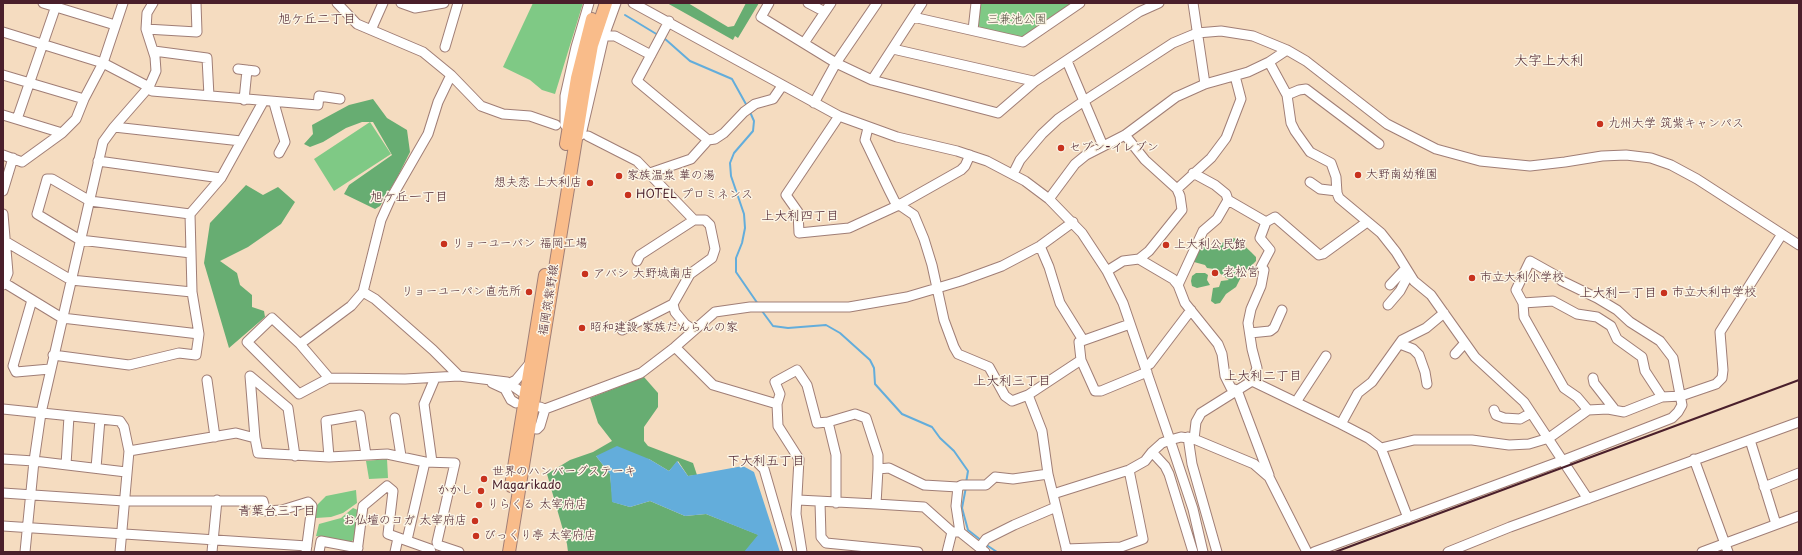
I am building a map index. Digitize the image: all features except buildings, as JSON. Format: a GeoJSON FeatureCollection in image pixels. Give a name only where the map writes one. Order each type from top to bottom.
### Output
{"type":"FeatureCollection","features":[{"type":"Feature","properties":{"kind":"main road","name":"福岡筑紫野線"},"geometry":{"type":"LineString","coordinates":[[509,552],[530,428],[569,150],[576,78],[585,39],[598,6]]}},
{"type":"Feature","properties":{"kind":"main road","name":"福岡筑紫野線"},"geometry":{"type":"LineString","coordinates":[[500,552],[531,362],[569,150]]}},
{"type":"Feature","properties":{"kind":"street"},"geometry":{"type":"LineString","coordinates":[[43,3],[56,5],[115,25]]}},
{"type":"Feature","properties":{"kind":"street"},"geometry":{"type":"LineString","coordinates":[[3,155],[22,162],[62,133],[76,119],[84,99],[103,63],[123,3]]}},
{"type":"Feature","properties":{"kind":"street"},"geometry":{"type":"LineString","coordinates":[[25,552],[30,495],[41,413],[53,355],[103,142],[149,87],[156,71],[154,51],[146,29],[146,13],[153,3]]}},
{"type":"Feature","properties":{"kind":"street"},"geometry":{"type":"LineString","coordinates":[[146,29],[197,32],[196,3]]}},
{"type":"Feature","properties":{"kind":"street"},"geometry":{"type":"LineString","coordinates":[[337,3],[357,24],[423,52],[451,75],[481,106],[504,114],[530,116],[556,125]]}},
{"type":"Feature","properties":{"kind":"street"},"geometry":{"type":"LineString","coordinates":[[371,30],[383,3]]}},
{"type":"Feature","properties":{"kind":"street"},"geometry":{"type":"LineString","coordinates":[[401,3],[415,8],[444,3]]}},
{"type":"Feature","properties":{"kind":"street"},"geometry":{"type":"LineString","coordinates":[[445,47],[458,3]]}},
{"type":"Feature","properties":{"kind":"street"},"geometry":{"type":"LineString","coordinates":[[569,150],[585,122],[604,36],[616,3]]}},
{"type":"Feature","properties":{"kind":"street"},"geometry":{"type":"LineString","coordinates":[[633,3],[669,21],[782,86],[839,116],[868,128],[970,155],[1013,174],[1049,199],[1073,222],[1091,245],[1107,271],[1123,303],[1193,509],[1203,552]]}},
{"type":"Feature","properties":{"kind":"street"},"geometry":{"type":"LineString","coordinates":[[769,3],[761,18],[804,42],[836,63],[872,80],[998,113],[1034,82],[1068,61],[1139,12],[1159,3]]}},
{"type":"Feature","properties":{"kind":"street"},"geometry":{"type":"LineString","coordinates":[[808,3],[825,12]]}},
{"type":"Feature","properties":{"kind":"street"},"geometry":{"type":"LineString","coordinates":[[804,42],[831,3]]}},
{"type":"Feature","properties":{"kind":"street"},"geometry":{"type":"LineString","coordinates":[[814,103],[836,63],[876,3]]}},
{"type":"Feature","properties":{"kind":"street"},"geometry":{"type":"LineString","coordinates":[[872,80],[922,3]]}},
{"type":"Feature","properties":{"kind":"street"},"geometry":{"type":"LineString","coordinates":[[974,30],[976,3]]}},
{"type":"Feature","properties":{"kind":"street"},"geometry":{"type":"LineString","coordinates":[[913,17],[1023,42],[1080,3]]}},
{"type":"Feature","properties":{"kind":"street"},"geometry":{"type":"LineString","coordinates":[[1193,3],[1205,84]]}},
{"type":"Feature","properties":{"kind":"street"},"geometry":{"type":"LineString","coordinates":[[17,119],[56,5]]}},
{"type":"Feature","properties":{"kind":"street"},"geometry":{"type":"LineString","coordinates":[[669,21],[636,81],[708,140]]}},
{"type":"Feature","properties":{"kind":"street"},"geometry":{"type":"LineString","coordinates":[[3,32],[103,63],[149,87],[152,91],[274,103],[318,105],[319,96],[340,99]]}},
{"type":"Feature","properties":{"kind":"street"},"geometry":{"type":"LineString","coordinates":[[1013,174],[1020,160],[1042,134],[1058,119],[1084,101],[1173,43],[1197,33],[1221,32],[1253,36],[1287,50],[1306,61],[1386,124],[1436,149],[1480,161],[1530,166],[1602,156],[1626,155],[1651,158],[1672,165],[1697,179],[1799,245]]}},
{"type":"Feature","properties":{"kind":"street"},"geometry":{"type":"LineString","coordinates":[[604,36],[615,36],[651,54]]}},
{"type":"Feature","properties":{"kind":"street"},"geometry":{"type":"LineString","coordinates":[[893,48],[1034,82]]}},
{"type":"Feature","properties":{"kind":"street"},"geometry":{"type":"LineString","coordinates":[[1049,199],[1075,164],[1086,154],[1125,135],[1176,97],[1205,84],[1234,76],[1269,62],[1287,50]]}},
{"type":"Feature","properties":{"kind":"street"},"geometry":{"type":"LineString","coordinates":[[154,51],[207,58],[209,96]]}},
{"type":"Feature","properties":{"kind":"street"},"geometry":{"type":"LineString","coordinates":[[1068,61],[1103,146]]}},
{"type":"Feature","properties":{"kind":"street"},"geometry":{"type":"LineString","coordinates":[[1269,62],[1287,95],[1291,123],[1295,131],[1310,152],[1331,163],[1336,177],[1337,191],[1343,202],[1381,233],[1414,281],[1431,296],[1464,344],[1475,357],[1519,396],[1564,460],[1588,499]]}},
{"type":"Feature","properties":{"kind":"street"},"geometry":{"type":"LineString","coordinates":[[244,100],[247,70]]}},
{"type":"Feature","properties":{"kind":"street"},"geometry":{"type":"LineString","coordinates":[[3,75],[84,99]]}},
{"type":"Feature","properties":{"kind":"street"},"geometry":{"type":"LineString","coordinates":[[300,344],[351,306],[363,292],[381,220],[390,200],[428,134],[438,102],[451,75]]}},
{"type":"Feature","properties":{"kind":"street"},"geometry":{"type":"LineString","coordinates":[[1177,189],[1211,158],[1226,138],[1241,99],[1234,76]]}},
{"type":"Feature","properties":{"kind":"street"},"geometry":{"type":"LineString","coordinates":[[650,172],[691,159],[708,140],[715,139],[724,133],[744,112],[755,104],[773,99],[782,86]]}},
{"type":"Feature","properties":{"kind":"street"},"geometry":{"type":"LineString","coordinates":[[1287,95],[1306,89],[1379,144]]}},
{"type":"Feature","properties":{"kind":"street"},"geometry":{"type":"LineString","coordinates":[[53,355],[129,365],[179,353],[196,355],[199,334],[192,292],[190,214],[222,178],[263,102]]}},
{"type":"Feature","properties":{"kind":"street"},"geometry":{"type":"LineString","coordinates":[[274,103],[285,142],[279,153]]}},
{"type":"Feature","properties":{"kind":"street"},"geometry":{"type":"LineString","coordinates":[[3,115],[62,133]]}},
{"type":"Feature","properties":{"kind":"street"},"geometry":{"type":"LineString","coordinates":[[839,116],[786,195],[798,212],[799,233],[849,228],[900,205],[961,170],[965,166],[970,155]]}},
{"type":"Feature","properties":{"kind":"street"},"geometry":{"type":"LineString","coordinates":[[114,127],[241,141]]}},
{"type":"Feature","properties":{"kind":"street"},"geometry":{"type":"LineString","coordinates":[[868,128],[865,140],[895,202],[914,215],[924,239],[938,288],[948,334],[958,354],[988,367],[1005,396],[1012,400],[1028,395],[1081,360]]}},
{"type":"Feature","properties":{"kind":"street"},"geometry":{"type":"LineString","coordinates":[[1107,271],[1123,261],[1139,259],[1149,251],[1182,210],[1180,196],[1177,189],[1145,160],[1125,135]]}},
{"type":"Feature","properties":{"kind":"street"},"geometry":{"type":"LineString","coordinates":[[588,136],[637,161],[650,172],[694,220]]}},
{"type":"Feature","properties":{"kind":"street"},"geometry":{"type":"LineString","coordinates":[[3,191],[13,158]]}},
{"type":"Feature","properties":{"kind":"street"},"geometry":{"type":"LineString","coordinates":[[98,161],[222,178]]}},
{"type":"Feature","properties":{"kind":"street"},"geometry":{"type":"LineString","coordinates":[[1193,173],[1215,185],[1226,194],[1228,200],[1266,222]]}},
{"type":"Feature","properties":{"kind":"street"},"geometry":{"type":"LineString","coordinates":[[190,214],[90,201],[52,179],[47,180],[37,214],[80,240],[191,253]]}},
{"type":"Feature","properties":{"kind":"street"},"geometry":{"type":"LineString","coordinates":[[1310,182],[1320,189],[1337,191]]}},
{"type":"Feature","properties":{"kind":"street"},"geometry":{"type":"LineString","coordinates":[[1178,285],[1203,231],[1217,219],[1228,200]]}},
{"type":"Feature","properties":{"kind":"street"},"geometry":{"type":"LineString","coordinates":[[3,214],[4,241],[8,273],[4,283],[62,318],[199,334]]}},
{"type":"Feature","properties":{"kind":"street"},"geometry":{"type":"LineString","coordinates":[[1216,552],[1192,464],[1191,438],[1196,422],[1202,413],[1210,406],[1252,382],[1257,368],[1248,323],[1251,309],[1261,286],[1264,270],[1261,267],[1270,250],[1260,238],[1266,222],[1275,217],[1319,255],[1323,254],[1367,222]]}},
{"type":"Feature","properties":{"kind":"street"},"geometry":{"type":"LineString","coordinates":[[622,330],[673,304],[690,274],[712,258],[715,249],[710,225],[705,220],[694,220],[640,255],[637,261]]}},
{"type":"Feature","properties":{"kind":"street"},"geometry":{"type":"LineString","coordinates":[[530,428],[537,429],[540,426],[542,408],[641,373],[675,347],[715,312],[750,307],[849,307],[907,297],[1002,266],[1040,246],[1073,222]]}},
{"type":"Feature","properties":{"kind":"street"},"geometry":{"type":"LineString","coordinates":[[1381,448],[1414,440],[1472,440],[1509,445],[1529,444],[1549,438],[1588,410],[1615,410],[1624,412],[1662,397],[1681,396],[1716,384],[1722,378],[1723,370],[1720,332],[1782,234]]}},
{"type":"Feature","properties":{"kind":"street"},"geometry":{"type":"LineString","coordinates":[[4,241],[71,280],[192,292]]}},
{"type":"Feature","properties":{"kind":"street"},"geometry":{"type":"LineString","coordinates":[[1040,246],[1049,267],[1060,303],[1083,340]]}},
{"type":"Feature","properties":{"kind":"street"},"geometry":{"type":"LineString","coordinates":[[1139,259],[1174,279],[1178,285],[1180,293],[1191,310],[1218,344],[1222,354],[1225,376],[1231,388],[1237,390]]}},
{"type":"Feature","properties":{"kind":"street"},"geometry":{"type":"LineString","coordinates":[[1314,552],[1564,460],[1672,418],[1682,405],[1672,358],[1660,341],[1597,298],[1562,281],[1556,275],[1530,261],[1516,290],[1523,303],[1524,317],[1564,388],[1577,397],[1588,410]]}},
{"type":"Feature","properties":{"kind":"street"},"geometry":{"type":"LineString","coordinates":[[1390,285],[1408,271]]}},
{"type":"Feature","properties":{"kind":"street"},"geometry":{"type":"LineString","coordinates":[[1388,305],[1400,291],[1408,271]]}},
{"type":"Feature","properties":{"kind":"street"},"geometry":{"type":"LineString","coordinates":[[363,292],[387,309],[433,350],[459,376]]}},
{"type":"Feature","properties":{"kind":"street"},"geometry":{"type":"LineString","coordinates":[[32,300],[13,366],[16,372],[50,369]]}},
{"type":"Feature","properties":{"kind":"street"},"geometry":{"type":"LineString","coordinates":[[1523,303],[1553,301],[1577,314],[1590,315],[1606,323],[1610,326],[1617,339],[1642,357],[1644,371],[1662,397]]}},
{"type":"Feature","properties":{"kind":"street"},"geometry":{"type":"LineString","coordinates":[[673,304],[675,312],[685,324],[694,330]]}},
{"type":"Feature","properties":{"kind":"street"},"geometry":{"type":"LineString","coordinates":[[1130,324],[1079,342],[1081,360],[1095,391],[1101,391],[1146,369],[1191,310]]}},
{"type":"Feature","properties":{"kind":"street"},"geometry":{"type":"LineString","coordinates":[[1250,333],[1270,331],[1274,328],[1282,310]]}},
{"type":"Feature","properties":{"kind":"street"},"geometry":{"type":"LineString","coordinates":[[1341,424],[1358,393],[1372,382],[1402,340],[1426,328],[1444,313]]}},
{"type":"Feature","properties":{"kind":"street"},"geometry":{"type":"LineString","coordinates":[[329,378],[300,344],[272,318],[247,342],[299,394],[329,378],[404,380],[459,376],[510,383],[526,395]]}},
{"type":"Feature","properties":{"kind":"street"},"geometry":{"type":"LineString","coordinates":[[1400,344],[1413,349],[1419,355],[1426,372],[1427,384]]}},
{"type":"Feature","properties":{"kind":"street"},"geometry":{"type":"LineString","coordinates":[[1455,354],[1464,344]]}},
{"type":"Feature","properties":{"kind":"street"},"geometry":{"type":"LineString","coordinates":[[675,347],[713,385],[776,404]]}},
{"type":"Feature","properties":{"kind":"street"},"geometry":{"type":"LineString","coordinates":[[1296,402],[1326,356]]}},
{"type":"Feature","properties":{"kind":"street"},"geometry":{"type":"LineString","coordinates":[[510,383],[516,380],[531,362]]}},
{"type":"Feature","properties":{"kind":"street"},"geometry":{"type":"LineString","coordinates":[[802,552],[796,514],[798,500],[799,459],[778,426],[776,404],[780,394],[775,382],[797,370],[807,385],[817,423],[828,422],[856,414],[866,418],[878,455],[876,504]]}},
{"type":"Feature","properties":{"kind":"street"},"geometry":{"type":"LineString","coordinates":[[295,456],[288,408],[250,376],[255,438],[258,453],[295,456],[329,457],[387,454],[428,462],[455,463],[437,542],[438,545],[459,552]]}},
{"type":"Feature","properties":{"kind":"street"},"geometry":{"type":"LineString","coordinates":[[395,552],[402,539],[428,462],[424,404],[435,378]]}},
{"type":"Feature","properties":{"kind":"street"},"geometry":{"type":"LineString","coordinates":[[482,378],[505,389],[512,400],[516,402]]}},
{"type":"Feature","properties":{"kind":"street"},"geometry":{"type":"LineString","coordinates":[[1593,378],[1594,383],[1615,410]]}},
{"type":"Feature","properties":{"kind":"street"},"geometry":{"type":"LineString","coordinates":[[207,380],[215,437]]}},
{"type":"Feature","properties":{"kind":"street"},"geometry":{"type":"LineString","coordinates":[[1252,382],[1341,424],[1368,438],[1381,448],[1408,518]]}},
{"type":"Feature","properties":{"kind":"street"},"geometry":{"type":"LineString","coordinates":[[1237,390],[1269,477],[1307,552]]}},
{"type":"Feature","properties":{"kind":"street"},"geometry":{"type":"LineString","coordinates":[[1028,395],[1042,431],[1048,474],[1067,551],[1121,547],[1143,539],[1129,470]]}},
{"type":"Feature","properties":{"kind":"street"},"geometry":{"type":"LineString","coordinates":[[3,409],[120,421],[124,427],[129,451],[120,552]]}},
{"type":"Feature","properties":{"kind":"street"},"geometry":{"type":"LineString","coordinates":[[1494,410],[1496,415],[1504,418],[1520,419],[1531,413]]}},
{"type":"Feature","properties":{"kind":"street"},"geometry":{"type":"LineString","coordinates":[[329,457],[326,421],[360,415],[366,455]]}},
{"type":"Feature","properties":{"kind":"street"},"geometry":{"type":"LineString","coordinates":[[66,465],[69,416]]}},
{"type":"Feature","properties":{"kind":"street"},"geometry":{"type":"LineString","coordinates":[[394,418],[401,456]]}},
{"type":"Feature","properties":{"kind":"street"},"geometry":{"type":"LineString","coordinates":[[96,468],[100,419]]}},
{"type":"Feature","properties":{"kind":"street"},"geometry":{"type":"LineString","coordinates":[[828,422],[836,455],[836,503]]}},
{"type":"Feature","properties":{"kind":"street"},"geometry":{"type":"LineString","coordinates":[[1448,552],[1694,459],[1799,422]]}},
{"type":"Feature","properties":{"kind":"street"},"geometry":{"type":"LineString","coordinates":[[129,451],[236,433],[255,438]]}},
{"type":"Feature","properties":{"kind":"street"},"geometry":{"type":"LineString","coordinates":[[1053,494],[1129,470],[1145,461],[1162,443],[1170,440],[1191,438],[1254,464],[1269,477]]}},
{"type":"Feature","properties":{"kind":"street"},"geometry":{"type":"LineString","coordinates":[[1750,440],[1776,524]]}},
{"type":"Feature","properties":{"kind":"street"},"geometry":{"type":"LineString","coordinates":[[1152,452],[1165,466],[1169,474],[1193,552]]}},
{"type":"Feature","properties":{"kind":"street"},"geometry":{"type":"LineString","coordinates":[[3,459],[34,461],[126,472]]}},
{"type":"Feature","properties":{"kind":"street"},"geometry":{"type":"LineString","coordinates":[[1694,459],[1726,548]]}},
{"type":"Feature","properties":{"kind":"street"},"geometry":{"type":"LineString","coordinates":[[758,463],[764,469],[788,552]]}},
{"type":"Feature","properties":{"kind":"street"},"geometry":{"type":"LineString","coordinates":[[878,469],[889,468],[924,485],[986,485],[996,477],[1013,479],[1048,474]]}},
{"type":"Feature","properties":{"kind":"street"},"geometry":{"type":"LineString","coordinates":[[1764,487],[1799,473]]}},
{"type":"Feature","properties":{"kind":"street"},"geometry":{"type":"LineString","coordinates":[[319,552],[321,541],[357,550],[363,506],[387,486],[394,491],[388,534],[430,549],[431,552]]}},
{"type":"Feature","properties":{"kind":"street"},"geometry":{"type":"LineString","coordinates":[[947,552],[956,532],[956,506],[960,486]]}},
{"type":"Feature","properties":{"kind":"street"},"geometry":{"type":"LineString","coordinates":[[3,493],[124,501],[263,501],[266,511],[282,510],[308,502],[312,506],[306,549],[213,539],[3,526]]}},
{"type":"Feature","properties":{"kind":"street"},"geometry":{"type":"LineString","coordinates":[[212,552],[217,500]]}},
{"type":"Feature","properties":{"kind":"street"},"geometry":{"type":"LineString","coordinates":[[798,500],[924,507],[982,550],[986,539],[1056,507]]}},
{"type":"Feature","properties":{"kind":"street"},"geometry":{"type":"LineString","coordinates":[[820,502],[821,537],[826,543],[918,552]]}},
{"type":"Feature","properties":{"kind":"street"},"geometry":{"type":"LineString","coordinates":[[1702,552],[1726,548],[1776,524],[1799,516]]}},
{"type":"Feature","properties":{"kind":"green space"},"geometry":{"type":"Polygon","coordinates":[[[533,3],[583,3],[555,94],[542,90],[530,80],[503,67],[533,3]]]}},
{"type":"Feature","properties":{"kind":"green space"},"geometry":{"type":"Polygon","coordinates":[[[667,3],[688,3],[728,27],[734,26],[746,3],[759,3],[738,38],[735,36],[733,40],[667,3]]]}},
{"type":"Feature","properties":{"kind":"green space","name":"三兼池公園"},"geometry":{"type":"Polygon","coordinates":[[[979,3],[1073,3],[1021,38],[981,29],[978,24],[979,3]]]}},
{"type":"Feature","properties":{"kind":"green space"},"geometry":{"type":"Polygon","coordinates":[[[373,99],[387,118],[407,130],[410,152],[397,178],[380,206],[375,209],[344,194],[349,185],[392,155],[373,122],[362,122],[346,128],[323,142],[310,147],[304,144],[313,134],[312,125],[349,105],[373,99]]]}},
{"type":"Feature","properties":{"kind":"green space"},"geometry":{"type":"Polygon","coordinates":[[[370,122],[391,154],[334,191],[314,159],[370,122]]]}},
{"type":"Feature","properties":{"kind":"green space"},"geometry":{"type":"Polygon","coordinates":[[[246,185],[263,195],[278,187],[295,202],[281,224],[248,247],[220,261],[237,273],[240,285],[252,295],[252,307],[264,311],[265,317],[229,348],[204,263],[210,223],[246,185]]]}},
{"type":"Feature","properties":{"kind":"green space"},"geometry":{"type":"Polygon","coordinates":[[[1233,238],[1237,239],[1256,257],[1256,261],[1242,275],[1236,287],[1226,294],[1220,303],[1215,304],[1211,301],[1213,288],[1219,287],[1221,281],[1229,280],[1214,269],[1207,268],[1205,265],[1194,262],[1192,258],[1202,241],[1207,242],[1210,247],[1214,247],[1226,241],[1231,243],[1233,238]]]}},
{"type":"Feature","properties":{"kind":"green space"},"geometry":{"type":"Polygon","coordinates":[[[1196,273],[1205,273],[1208,275],[1207,280],[1210,285],[1197,288],[1192,286],[1192,276],[1196,273]]]}},
{"type":"Feature","properties":{"kind":"green space"},"geometry":{"type":"Polygon","coordinates":[[[644,377],[658,393],[658,407],[644,427],[644,441],[648,446],[693,463],[697,475],[688,476],[678,461],[669,471],[649,459],[596,456],[610,474],[613,502],[630,507],[650,501],[685,516],[706,514],[759,535],[745,552],[568,552],[547,474],[570,460],[593,452],[612,441],[598,423],[590,398],[644,377]]]}},
{"type":"Feature","properties":{"kind":"green space"},"geometry":{"type":"Polygon","coordinates":[[[387,459],[388,478],[369,479],[366,461],[387,459]]]}},
{"type":"Feature","properties":{"kind":"green space"},"geometry":{"type":"Polygon","coordinates":[[[356,490],[357,503],[343,513],[331,517],[316,518],[316,506],[326,496],[356,490]]]}},
{"type":"Feature","properties":{"kind":"green space"},"geometry":{"type":"Polygon","coordinates":[[[353,508],[358,510],[354,539],[351,542],[316,536],[319,524],[341,518],[353,508]]]}},
{"type":"Feature","properties":{"kind":"water"},"geometry":{"type":"Polygon","coordinates":[[[617,446],[649,459],[669,471],[677,461],[688,476],[743,466],[754,472],[780,552],[744,552],[758,535],[706,514],[685,516],[650,501],[630,507],[612,502],[610,474],[596,456],[617,446]]]}},
{"type":"Feature","properties":{"kind":"waterway"},"geometry":{"type":"LineString","coordinates":[[625,15],[658,35]]}},
{"type":"Feature","properties":{"kind":"waterway"},"geometry":{"type":"LineString","coordinates":[[664,38],[690,61],[732,79],[747,106]]}},
{"type":"Feature","properties":{"kind":"waterway"},"geometry":{"type":"LineString","coordinates":[[750,112],[754,121],[753,131],[734,153],[730,163],[731,176],[744,214],[745,228],[742,243],[736,258],[736,272],[758,304]]}},
{"type":"Feature","properties":{"kind":"waterway"},"geometry":{"type":"LineString","coordinates":[[762,311],[773,326],[788,328],[826,325],[840,333],[870,360],[874,368],[875,384],[902,414],[932,427],[940,438],[954,451],[968,471],[966,483]]}},
{"type":"Feature","properties":{"kind":"waterway"},"geometry":{"type":"LineString","coordinates":[[966,487],[962,508],[968,530],[982,541]]}},
{"type":"Feature","properties":{"kind":"waterway"},"geometry":{"type":"LineString","coordinates":[[985,544],[997,552]]}},
{"type":"Feature","properties":{"kind":"railway"},"geometry":{"type":"LineString","coordinates":[[1335,552],[1799,380]]}},
{"type":"Feature","properties":{"kind":"place","name":"九州大学 筑紫キャンパス"},"geometry":{"type":"Point","coordinates":[1600,124]}},
{"type":"Feature","properties":{"kind":"place","name":"セブン-イレブン"},"geometry":{"type":"Point","coordinates":[1061,148]}},
{"type":"Feature","properties":{"kind":"place","name":"大野南幼稚園"},"geometry":{"type":"Point","coordinates":[1358,175]}},
{"type":"Feature","properties":{"kind":"place","name":"家族温泉 華の湯"},"geometry":{"type":"Point","coordinates":[619,176]}},
{"type":"Feature","properties":{"kind":"place","name":"想夫恋 上大利店"},"geometry":{"type":"Point","coordinates":[590,183]}},
{"type":"Feature","properties":{"kind":"place","name":"HOTEL プロミネンス"},"geometry":{"type":"Point","coordinates":[628,195]}},
{"type":"Feature","properties":{"kind":"place","name":"リョーユーパン 福岡工場"},"geometry":{"type":"Point","coordinates":[444,244]}},
{"type":"Feature","properties":{"kind":"place","name":"上大利公民館"},"geometry":{"type":"Point","coordinates":[1166,245]}},
{"type":"Feature","properties":{"kind":"place","name":"老松宮"},"geometry":{"type":"Point","coordinates":[1215,273]}},
{"type":"Feature","properties":{"kind":"place","name":"アバシ 大野城南店"},"geometry":{"type":"Point","coordinates":[585,274]}},
{"type":"Feature","properties":{"kind":"place","name":"市立大利小学校"},"geometry":{"type":"Point","coordinates":[1472,278]}},
{"type":"Feature","properties":{"kind":"place","name":"リョーユーパン直売所"},"geometry":{"type":"Point","coordinates":[529,292]}},
{"type":"Feature","properties":{"kind":"place","name":"市立大利中学校"},"geometry":{"type":"Point","coordinates":[1664,293]}},
{"type":"Feature","properties":{"kind":"place","name":"昭和建設 家族だんらんの家"},"geometry":{"type":"Point","coordinates":[582,328]}},
{"type":"Feature","properties":{"kind":"place","name":"世界のハンバーグステーキ Magarikado"},"geometry":{"type":"Point","coordinates":[484,479]}},
{"type":"Feature","properties":{"kind":"place","name":"かかし"},"geometry":{"type":"Point","coordinates":[481,491]}},
{"type":"Feature","properties":{"kind":"place","name":"りらくる 太宰府店"},"geometry":{"type":"Point","coordinates":[479,505]}},
{"type":"Feature","properties":{"kind":"place","name":"お仏壇のコガ 太宰府店"},"geometry":{"type":"Point","coordinates":[475,521]}},
{"type":"Feature","properties":{"kind":"place","name":"びっくり亭 太宰府店"},"geometry":{"type":"Point","coordinates":[476,536]}},
{"type":"Feature","properties":{"kind":"district","name":"旭ケ丘二丁目"},"geometry":{"type":"Point","coordinates":[317,19]}},
{"type":"Feature","properties":{"kind":"district","name":"大字上大利"},"geometry":{"type":"Point","coordinates":[1549,61]}},
{"type":"Feature","properties":{"kind":"district","name":"旭ケ丘一丁目"},"geometry":{"type":"Point","coordinates":[409,197]}},
{"type":"Feature","properties":{"kind":"district","name":"上大利四丁目"},"geometry":{"type":"Point","coordinates":[800,216]}},
{"type":"Feature","properties":{"kind":"district","name":"上大利一丁目"},"geometry":{"type":"Point","coordinates":[1618,293]}},
{"type":"Feature","properties":{"kind":"district","name":"上大利二丁目"},"geometry":{"type":"Point","coordinates":[1263,376]}},
{"type":"Feature","properties":{"kind":"district","name":"上大利三丁目"},"geometry":{"type":"Point","coordinates":[1012,381]}},
{"type":"Feature","properties":{"kind":"district","name":"下大利五丁目"},"geometry":{"type":"Point","coordinates":[766,461]}},
{"type":"Feature","properties":{"kind":"district","name":"青葉台三丁目"},"geometry":{"type":"Point","coordinates":[277,511]}}]}
